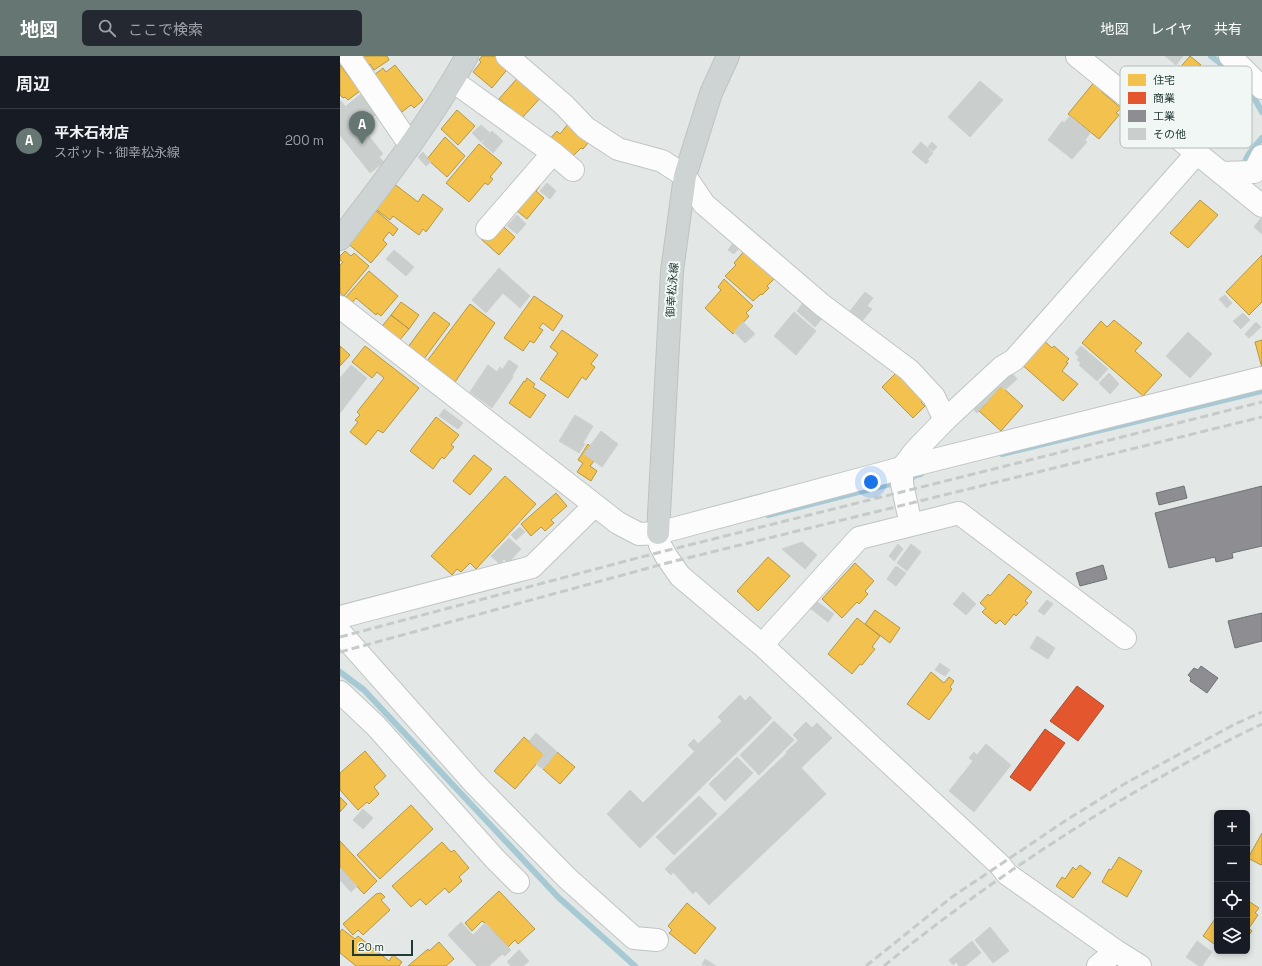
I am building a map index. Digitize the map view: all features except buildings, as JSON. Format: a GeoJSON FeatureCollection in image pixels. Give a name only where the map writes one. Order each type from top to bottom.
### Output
{"type":"FeatureCollection","features":[{"type":"Feature","properties":{"kind":"main road"},"geometry":{"type":"LineString","coordinates":[[340,239],[410,146],[453,81],[467,56]]}},
{"type":"Feature","properties":{"kind":"main road","name":"御幸松永線"},"geometry":{"type":"LineString","coordinates":[[658,533],[672,271],[685,176],[711,93],[728,56]]}},
{"type":"Feature","properties":{"kind":"street"},"geometry":{"type":"LineString","coordinates":[[349,56],[410,146]]}},
{"type":"Feature","properties":{"kind":"street"},"geometry":{"type":"LineString","coordinates":[[507,56],[564,105],[586,128],[618,148],[662,161],[685,176],[704,204],[822,305],[909,370],[934,397],[945,420]]}},
{"type":"Feature","properties":{"kind":"street"},"geometry":{"type":"LineString","coordinates":[[1077,56],[1120,91]]}},
{"type":"Feature","properties":{"kind":"street"},"geometry":{"type":"LineString","coordinates":[[1230,56],[1240,66]]}},
{"type":"Feature","properties":{"kind":"street"},"geometry":{"type":"LineString","coordinates":[[1252,78],[1262,88]]}},
{"type":"Feature","properties":{"kind":"street"},"geometry":{"type":"LineString","coordinates":[[453,81],[553,153],[573,170]]}},
{"type":"Feature","properties":{"kind":"street"},"geometry":{"type":"LineString","coordinates":[[1191,148],[1197,153],[1248,172],[1262,206]]}},
{"type":"Feature","properties":{"kind":"street"},"geometry":{"type":"LineString","coordinates":[[487,229],[553,153]]}},
{"type":"Feature","properties":{"kind":"street"},"geometry":{"type":"LineString","coordinates":[[911,526],[902,477],[915,451],[945,420],[1002,368],[1014,360],[1197,153]]}},
{"type":"Feature","properties":{"kind":"street"},"geometry":{"type":"LineString","coordinates":[[340,307],[618,523],[640,534],[658,533],[902,477],[1262,378]]}},
{"type":"Feature","properties":{"kind":"street"},"geometry":{"type":"LineString","coordinates":[[340,617],[532,567],[595,505]]}},
{"type":"Feature","properties":{"kind":"street"},"geometry":{"type":"LineString","coordinates":[[762,645],[859,538],[959,513],[1125,638]]}},
{"type":"Feature","properties":{"kind":"street"},"geometry":{"type":"LineString","coordinates":[[658,533],[660,545],[680,576],[762,645],[988,854],[1007,874],[1116,951],[1140,966]]}},
{"type":"Feature","properties":{"kind":"street"},"geometry":{"type":"LineString","coordinates":[[340,632],[474,783],[568,878],[634,938],[657,940]]}},
{"type":"Feature","properties":{"kind":"street"},"geometry":{"type":"LineString","coordinates":[[340,692],[376,726],[495,859],[518,882]]}},
{"type":"Feature","properties":{"kind":"street"},"geometry":{"type":"LineString","coordinates":[[1098,966],[1116,951]]}},
{"type":"Feature","properties":{"kind":"waterway"},"geometry":{"type":"LineString","coordinates":[[1211,56],[1224,66]]}},
{"type":"Feature","properties":{"kind":"waterway"},"geometry":{"type":"LineString","coordinates":[[1252,94],[1262,112]]}},
{"type":"Feature","properties":{"kind":"waterway"},"geometry":{"type":"LineString","coordinates":[[1244,169],[1247,156],[1262,138]]}},
{"type":"Feature","properties":{"kind":"waterway"},"geometry":{"type":"LineString","coordinates":[[1002,454],[1262,391]]}},
{"type":"Feature","properties":{"kind":"waterway"},"geometry":{"type":"LineString","coordinates":[[768,515],[910,479],[921,474]]}},
{"type":"Feature","properties":{"kind":"waterway"},"geometry":{"type":"LineString","coordinates":[[340,672],[364,690],[558,897],[635,966]]}},
{"type":"Feature","properties":{"kind":"railway"},"geometry":{"type":"LineString","coordinates":[[340,637],[641,557],[1262,402]]}},
{"type":"Feature","properties":{"kind":"railway"},"geometry":{"type":"LineString","coordinates":[[340,652],[667,563],[1262,417]]}},
{"type":"Feature","properties":{"kind":"railway"},"geometry":{"type":"LineString","coordinates":[[866,966],[952,897],[1065,821],[1126,783],[1235,724],[1262,712]]}},
{"type":"Feature","properties":{"kind":"railway"},"geometry":{"type":"LineString","coordinates":[[884,966],[965,903],[1079,826],[1184,764],[1262,724]]}},
{"type":"Feature","properties":{"kind":"place","name":"平木石材店"},"geometry":{"type":"Point","coordinates":[362,144]}}]}
